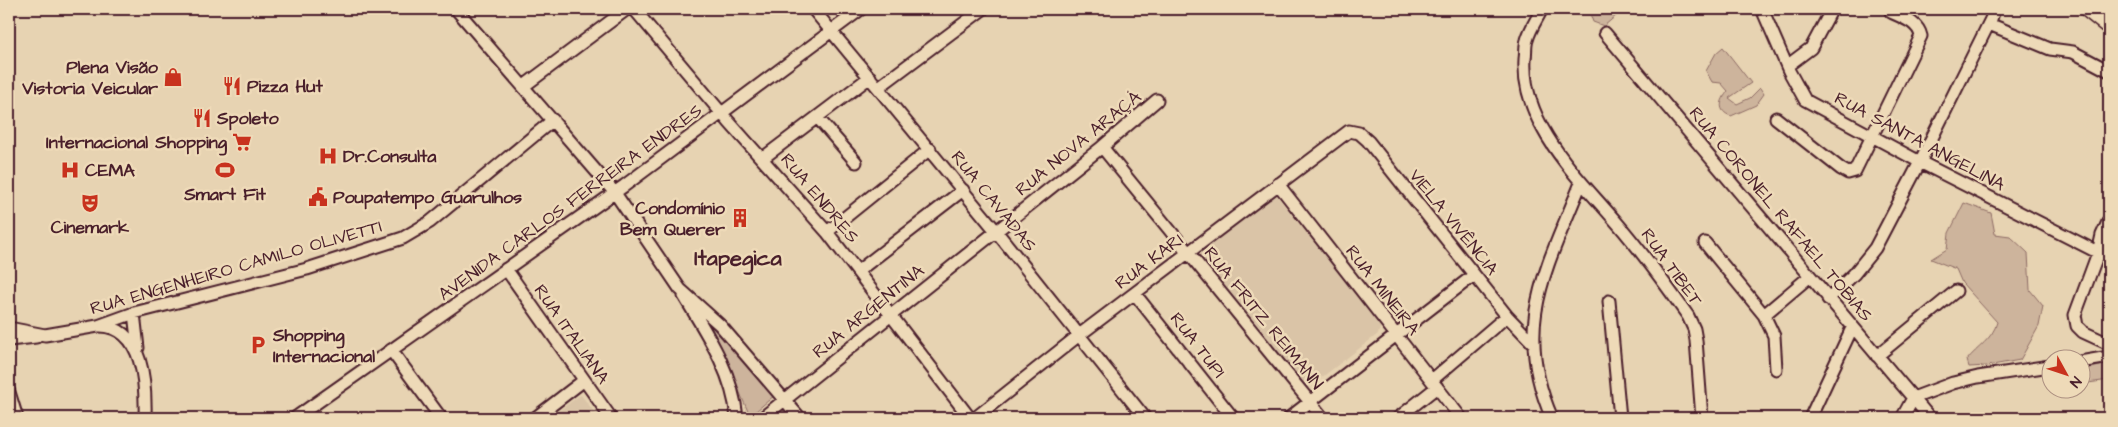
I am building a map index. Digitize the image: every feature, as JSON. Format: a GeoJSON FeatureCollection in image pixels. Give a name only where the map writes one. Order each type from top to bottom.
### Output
{"type":"FeatureCollection","features":[{"type":"Feature","properties":{"kind":"highway"},"geometry":{"type":"LineString","coordinates":[[2088,9],[2109,25]]}},
{"type":"Feature","properties":{"kind":"street"},"geometry":{"type":"LineString","coordinates":[[456,9],[615,192],[680,289],[707,334],[731,388],[737,418]]}},
{"type":"Feature","properties":{"kind":"street"},"geometry":{"type":"LineString","coordinates":[[524,86],[627,9]]}},
{"type":"Feature","properties":{"kind":"street","name":"RUA ENDRES"},"geometry":{"type":"LineString","coordinates":[[634,9],[722,114],[827,232],[970,418]]}},
{"type":"Feature","properties":{"kind":"street","name":"RUA CAVADAS"},"geometry":{"type":"LineString","coordinates":[[813,9],[930,149],[1145,418]]}},
{"type":"Feature","properties":{"kind":"street","name":"AVENIDA CARLOS FERREIRA ENDRES"},"geometry":{"type":"LineString","coordinates":[[295,418],[615,192],[861,9]]}},
{"type":"Feature","properties":{"kind":"street"},"geometry":{"type":"LineString","coordinates":[[879,87],[983,9]]}},
{"type":"Feature","properties":{"kind":"street","name":"RUA TIBET"},"geometry":{"type":"LineString","coordinates":[[1542,9],[1526,40],[1524,70],[1530,99],[1540,124],[1581,183],[1619,225],[1691,322],[1694,329],[1700,369],[1702,418]]}},
{"type":"Feature","properties":{"kind":"street","name":"RUA SANTA ANGELINA"},"geometry":{"type":"LineString","coordinates":[[1762,9],[1787,66],[1805,100],[1920,162],[2109,258]]}},
{"type":"Feature","properties":{"kind":"street"},"geometry":{"type":"LineString","coordinates":[[1787,66],[1811,48],[1832,9]]}},
{"type":"Feature","properties":{"kind":"street"},"geometry":{"type":"LineString","coordinates":[[1776,118],[1848,173],[1855,171],[1920,36],[1919,30],[1912,23],[1891,12]]}},
{"type":"Feature","properties":{"kind":"street"},"geometry":{"type":"LineString","coordinates":[[1828,298],[1854,274],[1875,248],[1920,162],[1990,17],[2050,49],[2073,52],[2109,71]]}},
{"type":"Feature","properties":{"kind":"street","name":"RUA CORONEL RAFAEL TOBIAS"},"geometry":{"type":"LineString","coordinates":[[1605,33],[1852,328],[1930,418]]}},
{"type":"Feature","properties":{"kind":"street"},"geometry":{"type":"LineString","coordinates":[[763,158],[870,77]]}},
{"type":"Feature","properties":{"kind":"street","name":"RUA NOVA ARAÇÁ"},"geometry":{"type":"LineString","coordinates":[[996,231],[1102,147],[1157,100]]}},
{"type":"Feature","properties":{"kind":"street"},"geometry":{"type":"LineString","coordinates":[[817,118],[856,162]]}},
{"type":"Feature","properties":{"kind":"street","name":"RUA ENGENHEIRO CAMILO OLIVETTI"},"geometry":{"type":"LineString","coordinates":[[9,328],[45,335],[98,326],[134,313],[307,269],[403,238],[430,222],[553,120]]}},
{"type":"Feature","properties":{"kind":"street","name":"RUA KARI"},"geometry":{"type":"LineString","coordinates":[[975,418],[1078,336],[1346,132]]}},
{"type":"Feature","properties":{"kind":"street","name":"VIELA VIVÊNCIA"},"geometry":{"type":"LineString","coordinates":[[1346,132],[1359,133],[1368,141],[1507,316],[1532,342]]}},
{"type":"Feature","properties":{"kind":"street","name":"RUA FRITZ REIMANN"},"geometry":{"type":"LineString","coordinates":[[1102,147],[1323,418]]}},
{"type":"Feature","properties":{"kind":"street"},"geometry":{"type":"LineString","coordinates":[[827,232],[930,149]]}},
{"type":"Feature","properties":{"kind":"street"},"geometry":{"type":"LineString","coordinates":[[1552,418],[1538,378],[1532,342],[1537,304],[1545,270],[1581,183]]}},
{"type":"Feature","properties":{"kind":"street","name":"RUA MINEIRA"},"geometry":{"type":"LineString","coordinates":[[1278,184],[1461,418]]}},
{"type":"Feature","properties":{"kind":"street"},"geometry":{"type":"LineString","coordinates":[[858,271],[963,190]]}},
{"type":"Feature","properties":{"kind":"street"},"geometry":{"type":"LineString","coordinates":[[2109,220],[2077,307],[2075,321],[2083,332],[2109,344]]}},
{"type":"Feature","properties":{"kind":"street","name":"RUA ARGENTINA"},"geometry":{"type":"LineString","coordinates":[[762,418],[996,231]]}},
{"type":"Feature","properties":{"kind":"street"},"geometry":{"type":"LineString","coordinates":[[1705,243],[1764,315],[1774,336],[1776,369]]}},
{"type":"Feature","properties":{"kind":"street","name":"RUA ITALIANA"},"geometry":{"type":"LineString","coordinates":[[506,268],[610,418]]}},
{"type":"Feature","properties":{"kind":"street"},"geometry":{"type":"LineString","coordinates":[[1289,418],[1474,274]]}},
{"type":"Feature","properties":{"kind":"street"},"geometry":{"type":"LineString","coordinates":[[1764,315],[1809,277]]}},
{"type":"Feature","properties":{"kind":"street"},"geometry":{"type":"LineString","coordinates":[[680,289],[720,325],[800,418]]}},
{"type":"Feature","properties":{"kind":"street"},"geometry":{"type":"LineString","coordinates":[[1878,356],[1956,291]]}},
{"type":"Feature","properties":{"kind":"street","name":"RUA TUPI"},"geometry":{"type":"LineString","coordinates":[[1135,294],[1233,418]]}},
{"type":"Feature","properties":{"kind":"street"},"geometry":{"type":"LineString","coordinates":[[1609,301],[1620,418]]}},
{"type":"Feature","properties":{"kind":"street"},"geometry":{"type":"LineString","coordinates":[[134,313],[145,418]]}},
{"type":"Feature","properties":{"kind":"street"},"geometry":{"type":"LineString","coordinates":[[1398,418],[1507,316]]}},
{"type":"Feature","properties":{"kind":"street"},"geometry":{"type":"LineString","coordinates":[[707,334],[720,325]]}},
{"type":"Feature","properties":{"kind":"street"},"geometry":{"type":"LineString","coordinates":[[98,326],[116,328],[127,335],[134,345],[140,362]]}},
{"type":"Feature","properties":{"kind":"street"},"geometry":{"type":"LineString","coordinates":[[1810,418],[1852,328]]}},
{"type":"Feature","properties":{"kind":"street"},"geometry":{"type":"LineString","coordinates":[[9,340],[45,335]]}},
{"type":"Feature","properties":{"kind":"street"},"geometry":{"type":"LineString","coordinates":[[391,350],[441,418]]}},
{"type":"Feature","properties":{"kind":"street"},"geometry":{"type":"LineString","coordinates":[[2090,361],[2109,358]]}},
{"type":"Feature","properties":{"kind":"street"},"geometry":{"type":"LineString","coordinates":[[1902,418],[1913,398],[1953,383],[1978,377],[2040,368]]}},
{"type":"Feature","properties":{"kind":"street"},"geometry":{"type":"LineString","coordinates":[[535,418],[583,381]]}},
{"type":"Feature","properties":{"kind":"street"},"geometry":{"type":"LineString","coordinates":[[9,392],[16,418]]}},
{"type":"Feature","properties":{"kind":"shaded area"},"geometry":{"type":"Polygon","coordinates":[[[1591,9],[1624,9],[1604,26],[1593,22],[1589,11],[1591,9]]]}},
{"type":"Feature","properties":{"kind":"shaded area"},"geometry":{"type":"Polygon","coordinates":[[[1723,47],[1751,83],[1729,98],[1737,104],[1750,98],[1760,88],[1764,94],[1756,105],[1731,116],[1723,111],[1721,105],[1728,91],[1721,83],[1712,82],[1706,71],[1716,53],[1723,47]]]}},
{"type":"Feature","properties":{"kind":"shaded area"},"geometry":{"type":"Polygon","coordinates":[[[1270,195],[1276,195],[1381,326],[1378,334],[1308,388],[1200,256],[1200,249],[1270,195]]]}},
{"type":"Feature","properties":{"kind":"shaded area"},"geometry":{"type":"Polygon","coordinates":[[[1964,203],[1991,213],[1995,234],[2010,236],[2028,253],[2030,290],[2043,306],[2039,326],[2020,360],[1969,367],[1967,360],[1992,333],[1997,322],[1962,283],[1956,269],[1931,259],[1947,249],[1949,233],[1964,203]]]}},
{"type":"Feature","properties":{"kind":"shaded area"},"geometry":{"type":"Polygon","coordinates":[[[711,326],[775,395],[750,416],[711,326]]]}},
{"type":"Feature","properties":{"kind":"shaded area"},"geometry":{"type":"Polygon","coordinates":[[[2109,364],[2109,380],[2090,383],[2090,368],[2109,364]]]}},
{"type":"Feature","properties":{"kind":"shaded area"},"geometry":{"type":"Polygon","coordinates":[[[581,395],[599,418],[549,418],[579,396],[581,395]]]}},
{"type":"Feature","properties":{"kind":"place","name":"Plena Visão Vistoria Veicular"},"geometry":{"type":"Point","coordinates":[173,77]}},
{"type":"Feature","properties":{"kind":"place","name":"Pizza Hut"},"geometry":{"type":"Point","coordinates":[232,86]}},
{"type":"Feature","properties":{"kind":"place","name":"Spoleto"},"geometry":{"type":"Point","coordinates":[202,118]}},
{"type":"Feature","properties":{"kind":"place","name":"Internacional Shopping"},"geometry":{"type":"Point","coordinates":[242,142]}},
{"type":"Feature","properties":{"kind":"place","name":"Dr.Consulta"},"geometry":{"type":"Point","coordinates":[328,156]}},
{"type":"Feature","properties":{"kind":"place","name":"CEMA"},"geometry":{"type":"Point","coordinates":[70,170]}},
{"type":"Feature","properties":{"kind":"place","name":"Smart Fit"},"geometry":{"type":"Point","coordinates":[225,170]}},
{"type":"Feature","properties":{"kind":"place","name":"Poupatempo Guarulhos"},"geometry":{"type":"Point","coordinates":[318,197]}},
{"type":"Feature","properties":{"kind":"place","name":"Cinemark"},"geometry":{"type":"Point","coordinates":[90,203]}},
{"type":"Feature","properties":{"kind":"place","name":"Condomínio Bem Querer"},"geometry":{"type":"Point","coordinates":[740,218]}},
{"type":"Feature","properties":{"kind":"place","name":"Shopping Internacional"},"geometry":{"type":"Point","coordinates":[258,345]}},
{"type":"Feature","properties":{"kind":"district","name":"Itapegica"},"geometry":{"type":"Point","coordinates":[738,257]}}]}
